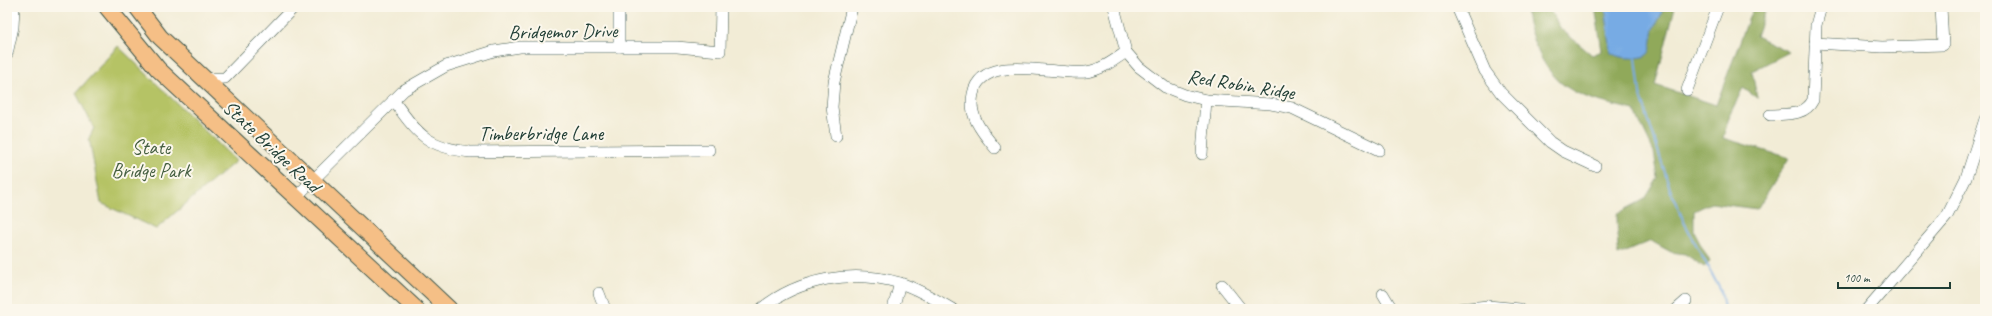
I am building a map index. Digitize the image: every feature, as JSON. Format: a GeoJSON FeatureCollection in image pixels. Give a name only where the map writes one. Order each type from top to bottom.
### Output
{"type":"FeatureCollection","features":[{"type":"Feature","properties":{"kind":"highway","name":"State Bridge Road"},"geometry":{"type":"LineString","coordinates":[[107,7],[158,69],[416,309]]}},
{"type":"Feature","properties":{"kind":"highway","name":"State Bridge Road"},"geometry":{"type":"LineString","coordinates":[[137,7],[160,37],[449,309]]}},
{"type":"Feature","properties":{"kind":"highway","name":"State Bridge Road"},"geometry":{"type":"LineString","coordinates":[[226,83],[230,94],[269,132],[278,147]]}},
{"type":"Feature","properties":{"kind":"street"},"geometry":{"type":"LineString","coordinates":[[7,54],[13,27],[14,7]]}},
{"type":"Feature","properties":{"kind":"street"},"geometry":{"type":"LineString","coordinates":[[204,79],[226,83],[294,7]]}},
{"type":"Feature","properties":{"kind":"street"},"geometry":{"type":"LineString","coordinates":[[619,7],[619,47]]}},
{"type":"Feature","properties":{"kind":"street","name":"Bridgemor Drive"},"geometry":{"type":"LineString","coordinates":[[296,197],[312,179],[404,90],[446,66],[494,52],[520,47],[677,47],[720,51],[721,7]]}},
{"type":"Feature","properties":{"kind":"street"},"geometry":{"type":"LineString","coordinates":[[836,136],[832,107],[834,82],[852,7]]}},
{"type":"Feature","properties":{"kind":"street","name":"Red Robin Ridge"},"geometry":{"type":"LineString","coordinates":[[1114,7],[1126,52],[1139,66],[1165,87],[1206,100],[1271,104],[1292,108],[1379,150]]}},
{"type":"Feature","properties":{"kind":"street"},"geometry":{"type":"LineString","coordinates":[[1457,7],[1485,71],[1502,93],[1550,142],[1563,151],[1595,166]]}},
{"type":"Feature","properties":{"kind":"street"},"geometry":{"type":"LineString","coordinates":[[1687,90],[1718,7]]}},
{"type":"Feature","properties":{"kind":"street"},"geometry":{"type":"LineString","coordinates":[[1770,115],[1802,112],[1809,107],[1813,100],[1816,25],[1821,7]]}},
{"type":"Feature","properties":{"kind":"street"},"geometry":{"type":"LineString","coordinates":[[1816,43],[1882,47],[1943,44],[1941,7]]}},
{"type":"Feature","properties":{"kind":"street"},"geometry":{"type":"LineString","coordinates":[[995,148],[983,134],[972,109],[975,88],[980,80],[990,72],[1001,68],[1067,73],[1087,72],[1103,68],[1126,52]]}},
{"type":"Feature","properties":{"kind":"street","name":"Timberbridge Lane"},"geometry":{"type":"LineString","coordinates":[[393,100],[414,128],[431,143],[453,150],[470,152],[709,150]]}},
{"type":"Feature","properties":{"kind":"street"},"geometry":{"type":"LineString","coordinates":[[1202,154],[1206,100]]}},
{"type":"Feature","properties":{"kind":"street"},"geometry":{"type":"LineString","coordinates":[[1874,307],[1947,216],[1966,178],[1985,119]]}},
{"type":"Feature","properties":{"kind":"street"},"geometry":{"type":"LineString","coordinates":[[760,306],[795,289],[830,278],[866,277],[900,283],[915,289],[952,309]]}},
{"type":"Feature","properties":{"kind":"street"},"geometry":{"type":"LineString","coordinates":[[893,309],[900,283]]}},
{"type":"Feature","properties":{"kind":"street"},"geometry":{"type":"LineString","coordinates":[[1222,285],[1241,309]]}},
{"type":"Feature","properties":{"kind":"street"},"geometry":{"type":"LineString","coordinates":[[599,293],[606,309]]}},
{"type":"Feature","properties":{"kind":"street"},"geometry":{"type":"LineString","coordinates":[[1383,294],[1392,309]]}},
{"type":"Feature","properties":{"kind":"street"},"geometry":{"type":"LineString","coordinates":[[1677,309],[1686,301]]}},
{"type":"Feature","properties":{"kind":"street"},"geometry":{"type":"LineString","coordinates":[[1458,309],[1488,306],[1520,309]]}},
{"type":"Feature","properties":{"kind":"green space"},"geometry":{"type":"Polygon","coordinates":[[[1527,7],[1548,7],[1561,29],[1592,55],[1602,51],[1595,7],[1675,7],[1655,85],[1716,105],[1753,7],[1766,7],[1756,36],[1789,52],[1752,71],[1757,98],[1743,88],[1730,114],[1723,138],[1789,158],[1757,209],[1711,203],[1694,211],[1694,232],[1710,262],[1704,267],[1685,254],[1671,252],[1651,241],[1618,255],[1617,214],[1645,199],[1658,178],[1654,152],[1634,110],[1586,97],[1573,91],[1551,73],[1534,42],[1527,20],[1527,7]]]}},
{"type":"Feature","properties":{"kind":"green space","name":"State Bridge Park"},"geometry":{"type":"Polygon","coordinates":[[[118,46],[236,161],[156,229],[101,203],[89,138],[94,128],[76,93],[118,46]]]}},
{"type":"Feature","properties":{"kind":"water"},"geometry":{"type":"Polygon","coordinates":[[[1605,7],[1662,7],[1662,13],[1653,33],[1649,53],[1639,58],[1625,58],[1611,53],[1605,7]]]}},
{"type":"Feature","properties":{"kind":"waterway"},"geometry":{"type":"LineString","coordinates":[[1636,58],[1640,93],[1671,192],[1684,222],[1721,291],[1724,309]]}}]}
